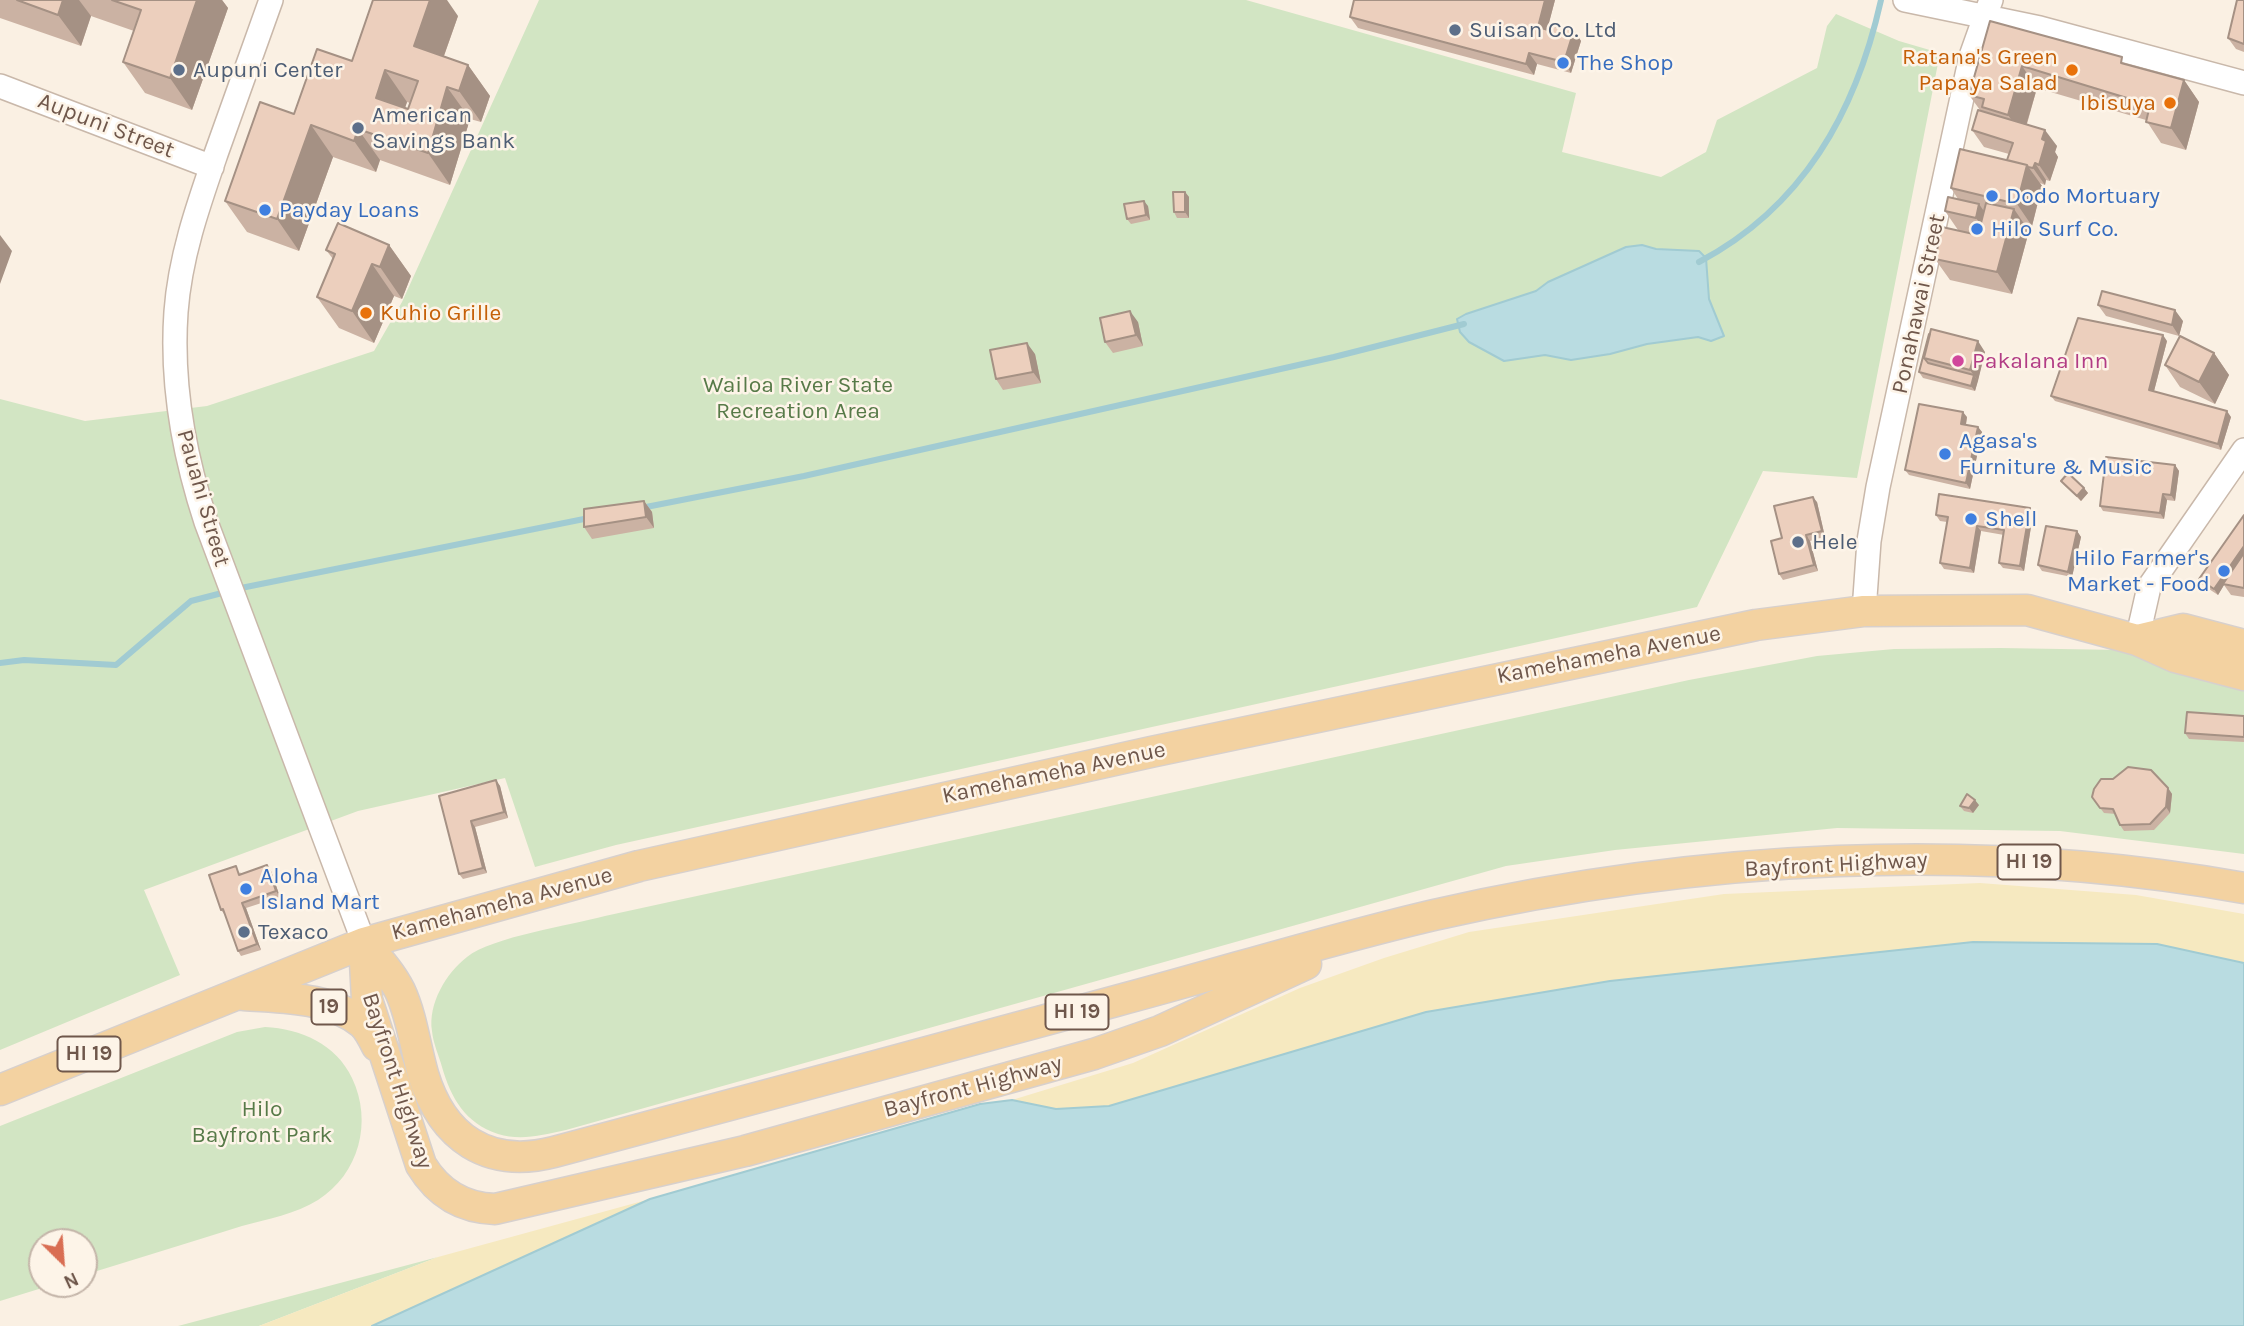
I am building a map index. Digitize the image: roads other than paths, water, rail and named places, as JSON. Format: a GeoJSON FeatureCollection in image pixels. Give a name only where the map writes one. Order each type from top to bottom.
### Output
{"type":"FeatureCollection","features":[{"type":"Feature","properties":{"kind":"main road","name":"Kamehameha Avenue"},"geometry":{"type":"LineString","coordinates":[[0,1090],[242,995],[364,943],[639,866],[1465,685],[1756,625],[1864,611],[2027,610],[2137,640],[2175,657],[2244,675]]}},
{"type":"Feature","properties":{"kind":"main road","name":"Kamehameha Avenue"},"geometry":{"type":"LineString","coordinates":[[2137,640],[2183,629],[2244,645]]}},
{"type":"Feature","properties":{"kind":"main road","name":"Bayfront Highway"},"geometry":{"type":"LineString","coordinates":[[364,943],[399,990],[411,1022],[423,1074],[432,1098],[450,1129],[484,1150],[523,1157],[554,1153],[1430,916],[1634,879],[1813,863],[1940,860],[2045,863],[2165,874],[2244,888]]}},
{"type":"Feature","properties":{"kind":"main road","name":"Bayfront Highway"},"geometry":{"type":"LineString","coordinates":[[364,943],[368,1000],[416,1154],[433,1184],[461,1203],[484,1209],[506,1208],[745,1151],[1114,1048],[1160,1031],[1316,960],[1430,916]]}},
{"type":"Feature","properties":{"kind":"main road","name":"19"},"geometry":{"type":"LineString","coordinates":[[242,995],[306,1001],[345,1013],[363,1024],[390,1067]]}},
{"type":"Feature","properties":{"kind":"street","name":"Pauahi Street"},"geometry":{"type":"LineString","coordinates":[[271,0],[190,235],[176,310],[176,365],[189,463],[219,561],[364,943]]}},
{"type":"Feature","properties":{"kind":"street"},"geometry":{"type":"LineString","coordinates":[[1908,1],[1986,9],[2040,28],[2244,83]]}},
{"type":"Feature","properties":{"kind":"street","name":"Ponahawai Street"},"geometry":{"type":"LineString","coordinates":[[1864,611],[1869,541],[1878,487],[1970,56],[1986,9]]}},
{"type":"Feature","properties":{"kind":"street","name":"Aupuni Street"},"geometry":{"type":"LineString","coordinates":[[0,86],[212,167]]}},
{"type":"Feature","properties":{"kind":"street"},"geometry":{"type":"LineString","coordinates":[[2137,640],[2149,587],[2244,450]]}},
{"type":"Feature","properties":{"kind":"water"},"geometry":{"type":"Polygon","coordinates":[[[1642,245],[1656,249],[1699,251],[1706,258],[1709,299],[1724,336],[1711,341],[1698,337],[1647,344],[1610,354],[1571,360],[1545,355],[1504,361],[1469,342],[1460,332],[1457,319],[1466,314],[1536,291],[1548,282],[1626,247],[1642,245]]]}},
{"type":"Feature","properties":{"kind":"water"},"geometry":{"type":"Polygon","coordinates":[[[1973,942],[2157,944],[2244,963],[2244,1326],[372,1326],[650,1199],[980,1104],[1012,1100],[1056,1109],[1109,1106],[1426,1012],[1610,981],[1973,942]]]}},
{"type":"Feature","properties":{"kind":"waterway"},"geometry":{"type":"LineString","coordinates":[[1699,262],[1736,240],[1768,214],[1796,184],[1820,152],[1840,118],[1857,80],[1881,0]]}},
{"type":"Feature","properties":{"kind":"waterway"},"geometry":{"type":"LineString","coordinates":[[641,508],[804,476],[1334,357],[1464,324]]}},
{"type":"Feature","properties":{"kind":"waterway"},"geometry":{"type":"LineString","coordinates":[[236,589],[589,518]]}},
{"type":"Feature","properties":{"kind":"waterway"},"geometry":{"type":"LineString","coordinates":[[0,663],[24,660],[116,665],[191,601],[226,592]]}},
{"type":"Feature","properties":{"kind":"place","name":"Suisan Co. Ltd"},"geometry":{"type":"Point","coordinates":[1455,30]}},
{"type":"Feature","properties":{"kind":"place","name":"The Shop"},"geometry":{"type":"Point","coordinates":[1563,63]}},
{"type":"Feature","properties":{"kind":"place","name":"Aupuni Center"},"geometry":{"type":"Point","coordinates":[179,70]}},
{"type":"Feature","properties":{"kind":"place","name":"Ratana's Green Papaya Salad"},"geometry":{"type":"Point","coordinates":[2072,70]}},
{"type":"Feature","properties":{"kind":"place","name":"Ibisuya"},"geometry":{"type":"Point","coordinates":[2170,103]}},
{"type":"Feature","properties":{"kind":"place","name":"American Savings Bank"},"geometry":{"type":"Point","coordinates":[358,128]}},
{"type":"Feature","properties":{"kind":"place","name":"Dodo Mortuary"},"geometry":{"type":"Point","coordinates":[1992,196]}},
{"type":"Feature","properties":{"kind":"place","name":"Payday Loans"},"geometry":{"type":"Point","coordinates":[265,210]}},
{"type":"Feature","properties":{"kind":"place","name":"Hilo Surf Co."},"geometry":{"type":"Point","coordinates":[1977,229]}},
{"type":"Feature","properties":{"kind":"place","name":"Kuhio Grille"},"geometry":{"type":"Point","coordinates":[366,313]}},
{"type":"Feature","properties":{"kind":"place","name":"Pakalana Inn"},"geometry":{"type":"Point","coordinates":[1958,361]}},
{"type":"Feature","properties":{"kind":"place","name":"Agasa's Furniture & Music"},"geometry":{"type":"Point","coordinates":[1945,454]}},
{"type":"Feature","properties":{"kind":"place","name":"Shell"},"geometry":{"type":"Point","coordinates":[1971,519]}},
{"type":"Feature","properties":{"kind":"place","name":"Hele"},"geometry":{"type":"Point","coordinates":[1798,542]}},
{"type":"Feature","properties":{"kind":"place","name":"Hilo Farmer's Market - Food"},"geometry":{"type":"Point","coordinates":[2224,571]}},
{"type":"Feature","properties":{"kind":"place","name":"Aloha Island Mart"},"geometry":{"type":"Point","coordinates":[246,889]}},
{"type":"Feature","properties":{"kind":"place","name":"Texaco"},"geometry":{"type":"Point","coordinates":[244,932]}},
{"type":"Feature","properties":{"kind":"park label","name":"Wailoa River State Recreation Area"},"geometry":{"type":"Point","coordinates":[798,398]}},
{"type":"Feature","properties":{"kind":"park label","name":"Hilo Bayfront Park"},"geometry":{"type":"Point","coordinates":[262,1122]}}]}
